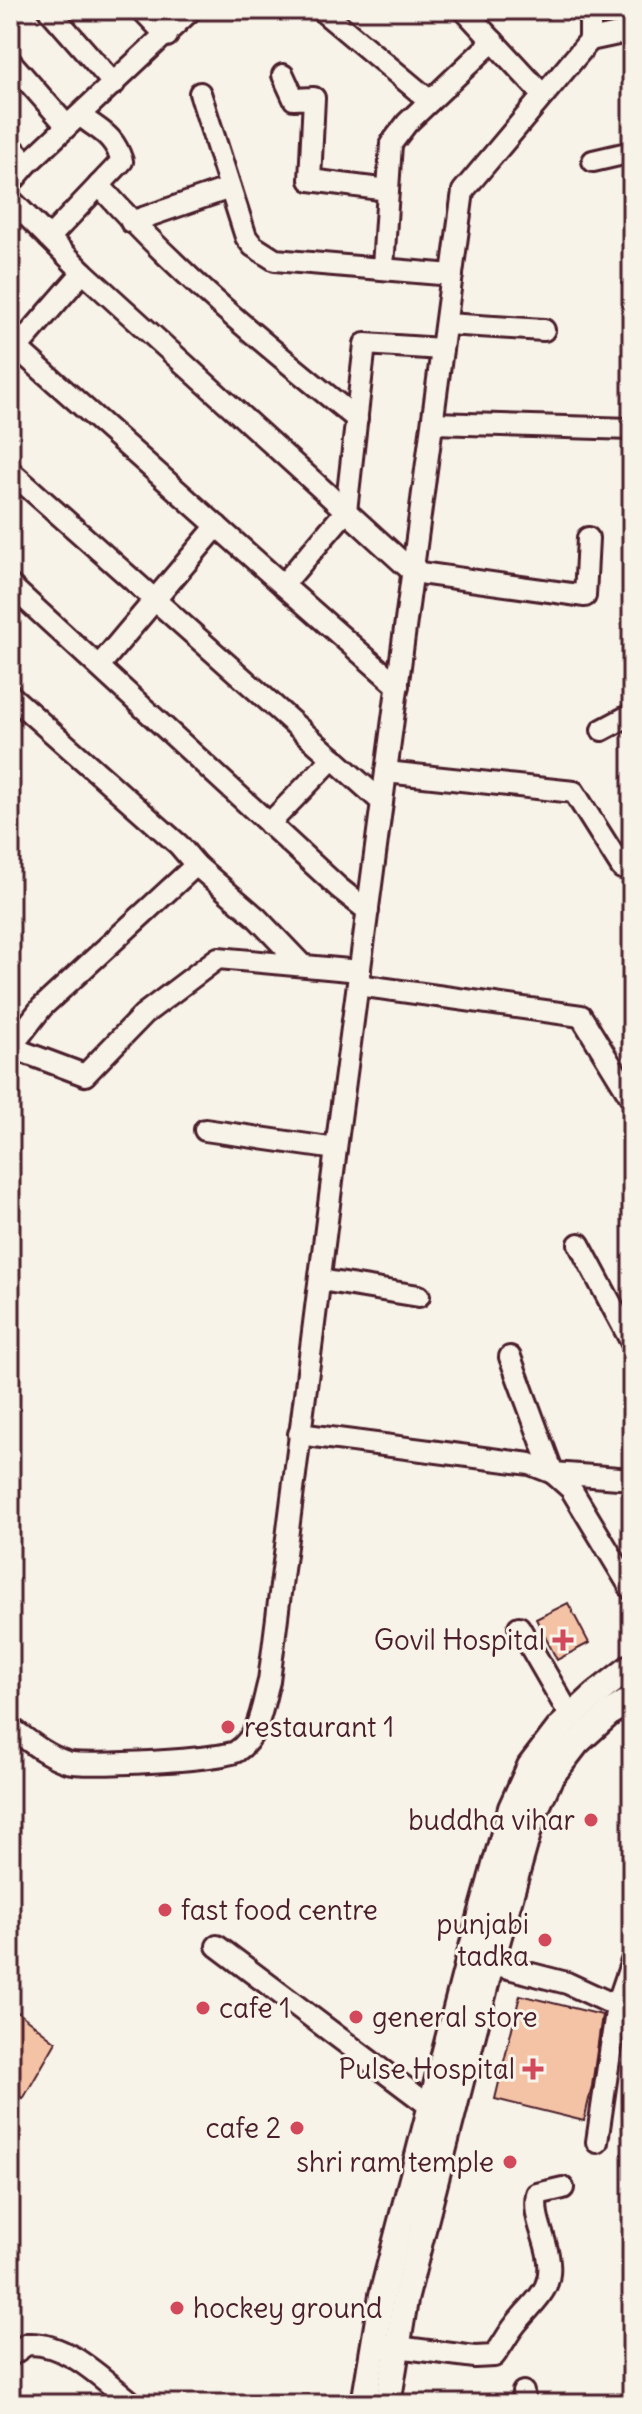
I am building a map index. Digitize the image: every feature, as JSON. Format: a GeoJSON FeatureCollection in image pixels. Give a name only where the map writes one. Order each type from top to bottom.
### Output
{"type":"FeatureCollection","features":[{"type":"Feature","properties":{"kind":"main road"},"geometry":{"type":"LineString","coordinates":[[364,2404],[405,2300],[511,1808],[530,1766],[571,1717],[632,1666]]}},
{"type":"Feature","properties":{"kind":"main road"},"geometry":{"type":"LineString","coordinates":[[388,2404],[382,2295],[431,2107],[480,1961],[550,1778],[577,1743],[611,1712],[632,1699]]}},
{"type":"Feature","properties":{"kind":"street"},"geometry":{"type":"LineString","coordinates":[[49,10],[114,84]]}},
{"type":"Feature","properties":{"kind":"street"},"geometry":{"type":"LineString","coordinates":[[142,10],[167,36]]}},
{"type":"Feature","properties":{"kind":"street"},"geometry":{"type":"LineString","coordinates":[[10,184],[27,164],[167,36],[191,10]]}},
{"type":"Feature","properties":{"kind":"street"},"geometry":{"type":"LineString","coordinates":[[321,10],[430,101]]}},
{"type":"Feature","properties":{"kind":"street"},"geometry":{"type":"LineString","coordinates":[[464,10],[543,95]]}},
{"type":"Feature","properties":{"kind":"street"},"geometry":{"type":"LineString","coordinates":[[590,10],[590,40]]}},
{"type":"Feature","properties":{"kind":"street"},"geometry":{"type":"LineString","coordinates":[[10,1727],[39,1749],[69,1763],[201,1759],[234,1754],[255,1733],[269,1681],[463,191],[590,40],[632,31]]}},
{"type":"Feature","properties":{"kind":"street"},"geometry":{"type":"LineString","coordinates":[[383,267],[391,144],[407,123],[493,41]]}},
{"type":"Feature","properties":{"kind":"street"},"geometry":{"type":"LineString","coordinates":[[10,61],[73,120],[102,129],[117,144],[122,161],[49,238]]}},
{"type":"Feature","properties":{"kind":"street"},"geometry":{"type":"LineString","coordinates":[[283,75],[294,99],[314,98],[310,180],[388,190]]}},
{"type":"Feature","properties":{"kind":"street"},"geometry":{"type":"LineString","coordinates":[[200,93],[246,237],[253,246],[275,260],[452,275]]}},
{"type":"Feature","properties":{"kind":"street"},"geometry":{"type":"LineString","coordinates":[[10,145],[27,164]]}},
{"type":"Feature","properties":{"kind":"street"},"geometry":{"type":"LineString","coordinates":[[593,161],[632,152]]}},
{"type":"Feature","properties":{"kind":"street"},"geometry":{"type":"LineString","coordinates":[[99,185],[146,238],[280,358],[357,419]]}},
{"type":"Feature","properties":{"kind":"street"},"geometry":{"type":"LineString","coordinates":[[131,222],[230,188]]}},
{"type":"Feature","properties":{"kind":"street"},"geometry":{"type":"LineString","coordinates":[[10,199],[83,272],[413,572],[585,596],[588,538]]}},
{"type":"Feature","properties":{"kind":"street"},"geometry":{"type":"LineString","coordinates":[[83,272],[14,352],[398,686]]}},
{"type":"Feature","properties":{"kind":"street"},"geometry":{"type":"LineString","coordinates":[[446,324],[544,330]]}},
{"type":"Feature","properties":{"kind":"street"},"geometry":{"type":"LineString","coordinates":[[283,585],[346,511],[365,344],[442,349]]}},
{"type":"Feature","properties":{"kind":"street"},"geometry":{"type":"LineString","coordinates":[[433,423],[632,429]]}},
{"type":"Feature","properties":{"kind":"street"},"geometry":{"type":"LineString","coordinates":[[10,471],[382,802]]}},
{"type":"Feature","properties":{"kind":"street"},"geometry":{"type":"LineString","coordinates":[[99,666],[217,526]]}},
{"type":"Feature","properties":{"kind":"street"},"geometry":{"type":"LineString","coordinates":[[10,585],[368,911]]}},
{"type":"Feature","properties":{"kind":"street"},"geometry":{"type":"LineString","coordinates":[[10,695],[179,845],[196,865],[256,917],[301,964]]}},
{"type":"Feature","properties":{"kind":"street"},"geometry":{"type":"LineString","coordinates":[[602,730],[632,714]]}},
{"type":"Feature","properties":{"kind":"street"},"geometry":{"type":"LineString","coordinates":[[269,824],[333,758]]}},
{"type":"Feature","properties":{"kind":"street"},"geometry":{"type":"LineString","coordinates":[[386,772],[574,792],[629,870]]}},
{"type":"Feature","properties":{"kind":"street"},"geometry":{"type":"LineString","coordinates":[[196,865],[42,1007],[10,1047],[85,1075],[144,1014],[218,958],[301,964],[359,978],[581,1016],[632,1099]]}},
{"type":"Feature","properties":{"kind":"street"},"geometry":{"type":"LineString","coordinates":[[205,1130],[336,1149]]}},
{"type":"Feature","properties":{"kind":"street"},"geometry":{"type":"LineString","coordinates":[[579,1244],[632,1343]]}},
{"type":"Feature","properties":{"kind":"street"},"geometry":{"type":"LineString","coordinates":[[320,1280],[419,1296]]}},
{"type":"Feature","properties":{"kind":"street"},"geometry":{"type":"LineString","coordinates":[[510,1357],[553,1473],[571,1489],[632,1590]]}},
{"type":"Feature","properties":{"kind":"street"},"geometry":{"type":"LineString","coordinates":[[299,1434],[530,1464],[553,1473],[632,1479]]}},
{"type":"Feature","properties":{"kind":"street"},"geometry":{"type":"LineString","coordinates":[[519,1627],[571,1717]]}},
{"type":"Feature","properties":{"kind":"street"},"geometry":{"type":"LineString","coordinates":[[217,1946],[431,2107]]}},
{"type":"Feature","properties":{"kind":"street"},"geometry":{"type":"LineString","coordinates":[[480,1961],[567,1983],[625,2009]]}},
{"type":"Feature","properties":{"kind":"street"},"geometry":{"type":"LineString","coordinates":[[597,2142],[632,1961]]}},
{"type":"Feature","properties":{"kind":"street"},"geometry":{"type":"LineString","coordinates":[[386,2345],[475,2357],[494,2356],[514,2326],[539,2300],[549,2279],[548,2256],[534,2210],[537,2194],[563,2188]]}},
{"type":"Feature","properties":{"kind":"street"},"geometry":{"type":"LineString","coordinates":[[10,2356],[27,2344],[53,2347],[69,2355],[134,2404]]}},
{"type":"Feature","properties":{"kind":"building"},"geometry":{"type":"Polygon","coordinates":[[[568,1603],[589,1643],[557,1660],[536,1619],[568,1603]]]}},
{"type":"Feature","properties":{"kind":"building"},"geometry":{"type":"Polygon","coordinates":[[[520,1995],[602,2015],[584,2121],[495,2099],[520,1995]]]}},
{"type":"Feature","properties":{"kind":"building"},"geometry":{"type":"Polygon","coordinates":[[[10,2006],[56,2042],[23,2099],[10,2088],[10,2006]]]}},
{"type":"Feature","properties":{"kind":"place","name":"Govil Hospital"},"geometry":{"type":"Point","coordinates":[563,1640]}},
{"type":"Feature","properties":{"kind":"place","name":"restaurant 1"},"geometry":{"type":"Point","coordinates":[228,1727]}},
{"type":"Feature","properties":{"kind":"place","name":"buddha vihar"},"geometry":{"type":"Point","coordinates":[591,1820]}},
{"type":"Feature","properties":{"kind":"place","name":"fast food centre"},"geometry":{"type":"Point","coordinates":[165,1910]}},
{"type":"Feature","properties":{"kind":"place","name":"punjabi tadka"},"geometry":{"type":"Point","coordinates":[545,1940]}},
{"type":"Feature","properties":{"kind":"place","name":"cafe 1"},"geometry":{"type":"Point","coordinates":[203,2008]}},
{"type":"Feature","properties":{"kind":"place","name":"general store"},"geometry":{"type":"Point","coordinates":[356,2017]}},
{"type":"Feature","properties":{"kind":"place","name":"Pulse Hospital"},"geometry":{"type":"Point","coordinates":[533,2069]}},
{"type":"Feature","properties":{"kind":"place","name":"cafe 2"},"geometry":{"type":"Point","coordinates":[297,2128]}},
{"type":"Feature","properties":{"kind":"place","name":"shri ram temple"},"geometry":{"type":"Point","coordinates":[510,2162]}},
{"type":"Feature","properties":{"kind":"place","name":"hockey ground"},"geometry":{"type":"Point","coordinates":[177,2308]}}]}
